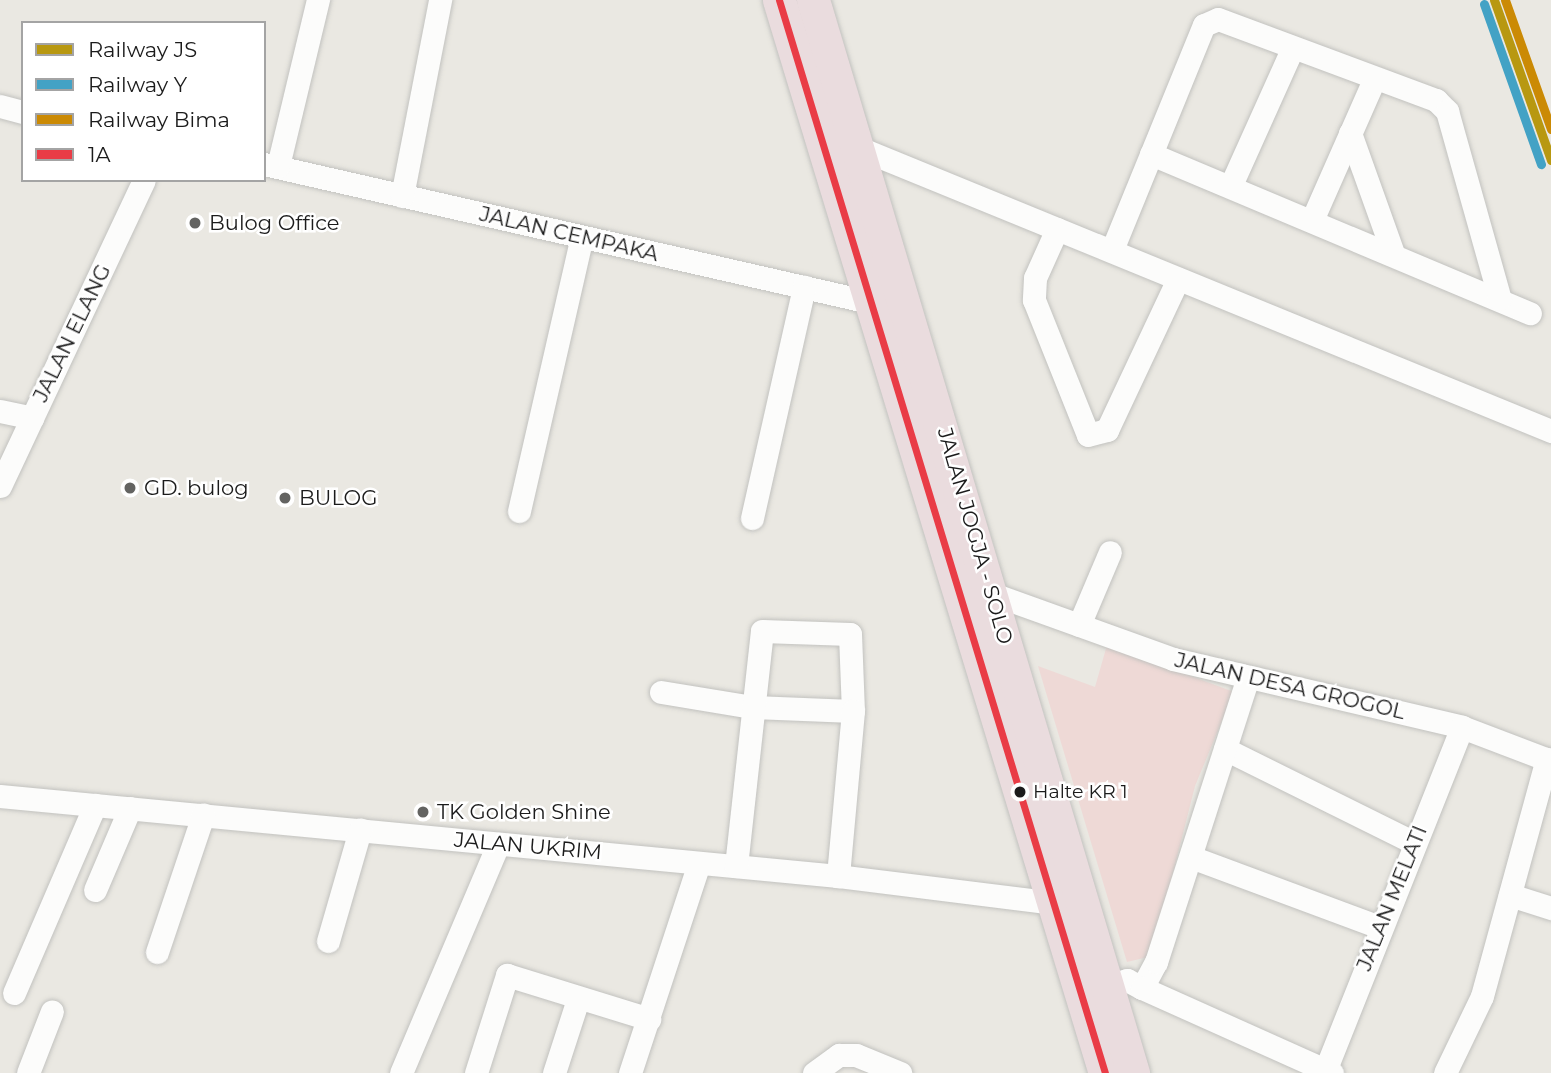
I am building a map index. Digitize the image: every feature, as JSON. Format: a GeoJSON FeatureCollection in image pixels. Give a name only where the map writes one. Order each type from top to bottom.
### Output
{"type":"FeatureCollection","features":[{"type":"Feature","properties":{"kind":"highway","name":"JALAN JOGJA - SOLO"},"geometry":{"type":"LineString","coordinates":[[779,0],[874,303],[1105,1073]]}},
{"type":"Feature","properties":{"kind":"highway","name":"JALAN JOGJA - SOLO"},"geometry":{"type":"LineString","coordinates":[[813,0],[1133,1073]]}},
{"type":"Feature","properties":{"kind":"street"},"geometry":{"type":"LineString","coordinates":[[271,165],[318,0]]}},
{"type":"Feature","properties":{"kind":"street"},"geometry":{"type":"LineString","coordinates":[[402,196],[440,0]]}},
{"type":"Feature","properties":{"kind":"street"},"geometry":{"type":"LineString","coordinates":[[1112,250],[1207,20],[1292,49],[1373,82],[1436,100],[1447,111],[1500,299]]}},
{"type":"Feature","properties":{"kind":"street"},"geometry":{"type":"LineString","coordinates":[[1231,185],[1292,49]]}},
{"type":"Feature","properties":{"kind":"street"},"geometry":{"type":"LineString","coordinates":[[1314,218],[1373,82]]}},
{"type":"Feature","properties":{"kind":"street"},"geometry":{"type":"LineString","coordinates":[[0,106],[21,111]]}},
{"type":"Feature","properties":{"kind":"street"},"geometry":{"type":"LineString","coordinates":[[1350,133],[1393,253]]}},
{"type":"Feature","properties":{"kind":"street"},"geometry":{"type":"LineString","coordinates":[[859,148],[1551,431]]}},
{"type":"Feature","properties":{"kind":"street"},"geometry":{"type":"LineString","coordinates":[[1151,153],[1314,218],[1530,313]]}},
{"type":"Feature","properties":{"kind":"street","name":"JALAN CEMPAKA"},"geometry":{"type":"LineString","coordinates":[[271,165],[874,303]]}},
{"type":"Feature","properties":{"kind":"street","name":"JALAN ELANG"},"geometry":{"type":"LineString","coordinates":[[0,486],[143,182]]}},
{"type":"Feature","properties":{"kind":"street"},"geometry":{"type":"LineString","coordinates":[[1057,229],[1035,278],[1034,300],[1088,435],[1107,430],[1178,279]]}},
{"type":"Feature","properties":{"kind":"street"},"geometry":{"type":"LineString","coordinates":[[519,511],[582,237]]}},
{"type":"Feature","properties":{"kind":"street"},"geometry":{"type":"LineString","coordinates":[[752,518],[804,287]]}},
{"type":"Feature","properties":{"kind":"street"},"geometry":{"type":"LineString","coordinates":[[0,411],[32,418]]}},
{"type":"Feature","properties":{"kind":"street"},"geometry":{"type":"LineString","coordinates":[[1079,625],[1110,552]]}},
{"type":"Feature","properties":{"kind":"street","name":"JALAN DESA GROGOL"},"geometry":{"type":"LineString","coordinates":[[990,593],[1247,680],[1462,727],[1549,760]]}},
{"type":"Feature","properties":{"kind":"street"},"geometry":{"type":"LineString","coordinates":[[736,866],[753,706],[765,627],[850,634],[853,711],[838,876]]}},
{"type":"Feature","properties":{"kind":"street"},"geometry":{"type":"LineString","coordinates":[[1142,988],[1166,938],[1247,680]]}},
{"type":"Feature","properties":{"kind":"street"},"geometry":{"type":"LineString","coordinates":[[661,692],[753,706],[853,711]]}},
{"type":"Feature","properties":{"kind":"street","name":"JALAN MELATI"},"geometry":{"type":"LineString","coordinates":[[1328,1072],[1379,927],[1462,727]]}},
{"type":"Feature","properties":{"kind":"street"},"geometry":{"type":"LineString","coordinates":[[1225,749],[1414,843]]}},
{"type":"Feature","properties":{"kind":"street"},"geometry":{"type":"LineString","coordinates":[[1445,1073],[1482,996],[1549,760]]}},
{"type":"Feature","properties":{"kind":"street","name":"JALAN UKRIM"},"geometry":{"type":"LineString","coordinates":[[0,796],[838,876],[1055,903]]}},
{"type":"Feature","properties":{"kind":"street"},"geometry":{"type":"LineString","coordinates":[[14,993],[95,805]]}},
{"type":"Feature","properties":{"kind":"street"},"geometry":{"type":"LineString","coordinates":[[95,890],[130,808]]}},
{"type":"Feature","properties":{"kind":"street"},"geometry":{"type":"LineString","coordinates":[[157,952],[203,815]]}},
{"type":"Feature","properties":{"kind":"street"},"geometry":{"type":"LineString","coordinates":[[328,942],[360,830]]}},
{"type":"Feature","properties":{"kind":"street"},"geometry":{"type":"LineString","coordinates":[[401,1073],[498,844]]}},
{"type":"Feature","properties":{"kind":"street"},"geometry":{"type":"LineString","coordinates":[[1191,857],[1379,927]]}},
{"type":"Feature","properties":{"kind":"street"},"geometry":{"type":"LineString","coordinates":[[630,1073],[699,863]]}},
{"type":"Feature","properties":{"kind":"street"},"geometry":{"type":"LineString","coordinates":[[1510,895],[1551,908]]}},
{"type":"Feature","properties":{"kind":"street"},"geometry":{"type":"LineString","coordinates":[[476,1073],[501,979],[513,976],[578,999],[649,1019]]}},
{"type":"Feature","properties":{"kind":"street"},"geometry":{"type":"LineString","coordinates":[[1106,986],[1128,981],[1328,1072]]}},
{"type":"Feature","properties":{"kind":"street"},"geometry":{"type":"LineString","coordinates":[[554,1073],[578,999]]}},
{"type":"Feature","properties":{"kind":"street"},"geometry":{"type":"LineString","coordinates":[[28,1073],[52,1011]]}},
{"type":"Feature","properties":{"kind":"street"},"geometry":{"type":"LineString","coordinates":[[814,1073],[839,1055],[856,1055],[900,1073]]}},
{"type":"Feature","properties":{"kind":"shaded area"},"geometry":{"type":"Polygon","coordinates":[[[1107,645],[1234,692],[1195,786],[1152,956],[1127,962],[1038,666],[1095,687],[1107,645]]]}},
{"type":"Feature","properties":{"kind":"rail line","name":"JS"},"geometry":{"type":"LineString","coordinates":[[1494,0],[1551,160]]}},
{"type":"Feature","properties":{"kind":"rail line","name":"Bima"},"geometry":{"type":"LineString","coordinates":[[1505,0],[1551,129]]}},
{"type":"Feature","properties":{"kind":"rail line","name":"Y"},"geometry":{"type":"LineString","coordinates":[[1484,4],[1541,164]]}},
{"type":"Feature","properties":{"kind":"transit line","name":"1A"},"geometry":{"type":"LineString","coordinates":[[779,0],[1105,1073]]}},
{"type":"Feature","properties":{"kind":"place","name":"Bulog Office"},"geometry":{"type":"Point","coordinates":[195,223]}},
{"type":"Feature","properties":{"kind":"place","name":"GD. bulog"},"geometry":{"type":"Point","coordinates":[130,488]}},
{"type":"Feature","properties":{"kind":"place","name":"BULOG"},"geometry":{"type":"Point","coordinates":[285,498]}},
{"type":"Feature","properties":{"kind":"place","name":"Halte KR 1"},"geometry":{"type":"Point","coordinates":[1020,792]}},
{"type":"Feature","properties":{"kind":"place","name":"TK Golden Shine"},"geometry":{"type":"Point","coordinates":[423,812]}}]}
